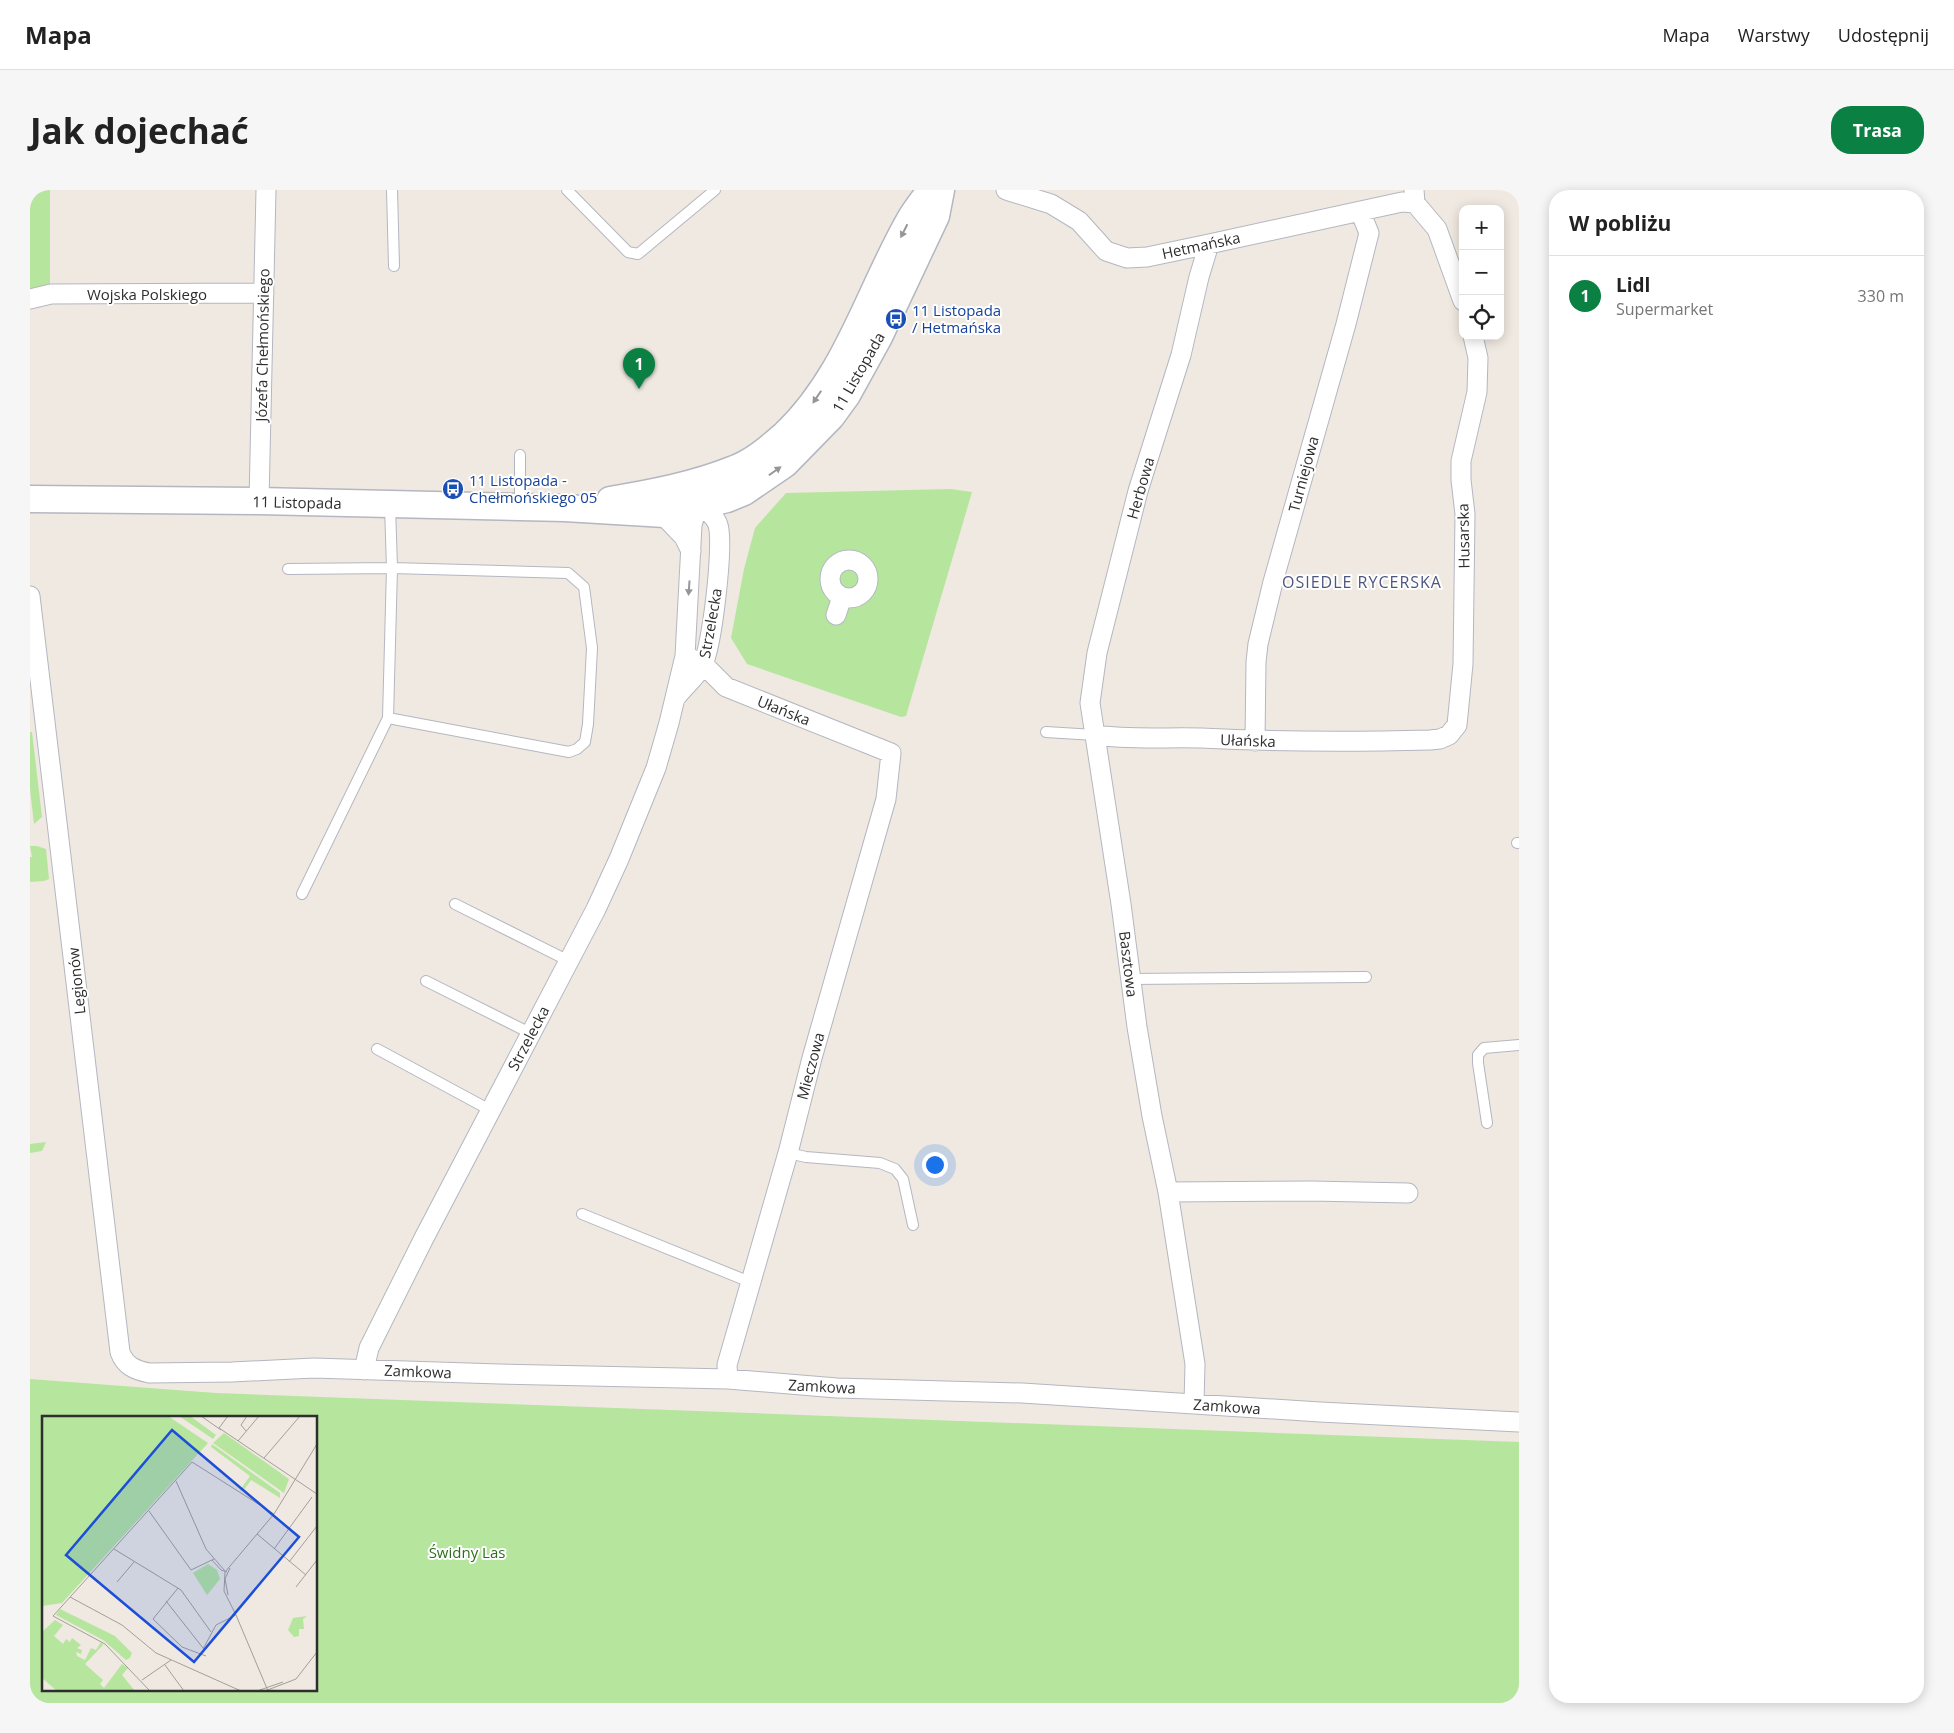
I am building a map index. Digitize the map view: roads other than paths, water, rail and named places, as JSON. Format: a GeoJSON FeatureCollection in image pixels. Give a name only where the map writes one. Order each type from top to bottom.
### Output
{"type":"FeatureCollection","features":[{"type":"Feature","properties":{"kind":"street","name":"Józefa Chełmońskiego"},"geometry":{"type":"LineString","coordinates":[[259,501],[266,190]]}},
{"type":"Feature","properties":{"kind":"street","name":"11 Listopada"},"geometry":{"type":"LineString","coordinates":[[30,499],[259,501],[564,508],[662,514],[697,495],[754,458],[774,444],[803,416],[844,356],[910,219],[930,190]]}},
{"type":"Feature","properties":{"kind":"street","name":"11 Listopada"},"geometry":{"type":"LineString","coordinates":[[564,508],[657,492],[697,495],[727,500],[744,492],[784,464],[831,417],[847,395],[879,337],[936,216],[941,190]]}},
{"type":"Feature","properties":{"kind":"street","name":"Hetmańska"},"geometry":{"type":"LineString","coordinates":[[1006,190],[1051,204],[1079,221],[1106,251],[1127,258],[1147,257],[1209,244],[1402,202],[1414,196]]}},
{"type":"Feature","properties":{"kind":"street"},"geometry":{"type":"LineString","coordinates":[[1414,196],[1437,229],[1461,295]]}},
{"type":"Feature","properties":{"kind":"street","name":"Turniejowa"},"geometry":{"type":"LineString","coordinates":[[1255,741],[1258,644],[1273,582],[1346,324],[1369,233],[1360,211]]}},
{"type":"Feature","properties":{"kind":"street","name":"Herbowa"},"geometry":{"type":"LineString","coordinates":[[1095,735],[1090,703],[1097,652],[1138,491],[1181,355],[1199,277],[1209,244]]}},
{"type":"Feature","properties":{"kind":"street","name":"Wojska Polskiego"},"geometry":{"type":"LineString","coordinates":[[30,299],[51,294],[264,294]]}},
{"type":"Feature","properties":{"kind":"street","name":"Husarska"},"geometry":{"type":"LineString","coordinates":[[1449,735],[1457,725],[1463,664],[1465,514],[1461,460],[1477,392],[1478,358],[1473,340]]}},
{"type":"Feature","properties":{"kind":"street","name":"Strzelecka"},"geometry":{"type":"LineString","coordinates":[[674,698],[703,664],[708,646],[717,591],[721,538],[725,515],[744,492]]}},
{"type":"Feature","properties":{"kind":"street","name":"Strzelecka"},"geometry":{"type":"LineString","coordinates":[[697,495],[716,520],[721,538]]}},
{"type":"Feature","properties":{"kind":"street","name":"Strzelecka"},"geometry":{"type":"LineString","coordinates":[[364,1370],[369,1348],[490,1110],[569,961],[619,859],[656,768],[685,656],[692,524],[696,511],[697,495]]}},
{"type":"Feature","properties":{"kind":"street"},"geometry":{"type":"LineString","coordinates":[[662,514],[684,537],[692,552]]}},
{"type":"Feature","properties":{"kind":"street","name":"Legionów"},"geometry":{"type":"LineString","coordinates":[[30,596],[120,1352],[127,1365]]}},
{"type":"Feature","properties":{"kind":"street"},"geometry":{"type":"LineString","coordinates":[[836,615],[842,597]]}},
{"type":"Feature","properties":{"kind":"street","name":"Ułańska"},"geometry":{"type":"LineString","coordinates":[[685,656],[703,664],[726,687],[891,753]]}},
{"type":"Feature","properties":{"kind":"street","name":"Ułańska"},"geometry":{"type":"LineString","coordinates":[[1095,735],[1115,738],[1200,738],[1255,741],[1430,740],[1440,739],[1449,735]]}},
{"type":"Feature","properties":{"kind":"street","name":"Basztowa"},"geometry":{"type":"LineString","coordinates":[[1095,735],[1130,979],[1152,1116],[1168,1192],[1195,1364],[1194,1404]]}},
{"type":"Feature","properties":{"kind":"street","name":"Mieczowa"},"geometry":{"type":"LineString","coordinates":[[728,1379],[727,1365],[886,799],[891,753]]}},
{"type":"Feature","properties":{"kind":"street"},"geometry":{"type":"LineString","coordinates":[[1168,1192],[1310,1191],[1408,1193]]}},
{"type":"Feature","properties":{"kind":"street","name":"Zamkowa"},"geometry":{"type":"LineString","coordinates":[[127,1365],[136,1370],[149,1373],[232,1372],[314,1368],[728,1379],[837,1388],[1022,1393],[1519,1422]]}},
{"type":"Feature","properties":{"kind":"lane"},"geometry":{"type":"LineString","coordinates":[[392,190],[394,266]]}},
{"type":"Feature","properties":{"kind":"lane"},"geometry":{"type":"LineString","coordinates":[[567,190],[628,252],[638,254],[715,190]]}},
{"type":"Feature","properties":{"kind":"lane"},"geometry":{"type":"LineString","coordinates":[[520,455],[520,508]]}},
{"type":"Feature","properties":{"kind":"lane"},"geometry":{"type":"LineString","coordinates":[[302,894],[388,718],[392,568],[390,505]]}},
{"type":"Feature","properties":{"kind":"lane"},"geometry":{"type":"LineString","coordinates":[[288,568],[392,568],[568,573],[584,587],[592,648],[588,724],[585,742],[577,749],[569,752],[388,718]]}},
{"type":"Feature","properties":{"kind":"lane","name":"Ułańska"},"geometry":{"type":"LineString","coordinates":[[1046,732],[1095,735]]}},
{"type":"Feature","properties":{"kind":"lane"},"geometry":{"type":"LineString","coordinates":[[454,904],[569,961]]}},
{"type":"Feature","properties":{"kind":"lane"},"geometry":{"type":"LineString","coordinates":[[1130,979],[1366,977]]}},
{"type":"Feature","properties":{"kind":"lane"},"geometry":{"type":"LineString","coordinates":[[426,981],[530,1033]]}},
{"type":"Feature","properties":{"kind":"lane"},"geometry":{"type":"LineString","coordinates":[[1487,1123],[1478,1055],[1484,1048],[1519,1045]]}},
{"type":"Feature","properties":{"kind":"lane"},"geometry":{"type":"LineString","coordinates":[[377,1049],[490,1110]]}},
{"type":"Feature","properties":{"kind":"lane"},"geometry":{"type":"LineString","coordinates":[[788,1153],[806,1157],[880,1163],[895,1169],[903,1180],[913,1225]]}},
{"type":"Feature","properties":{"kind":"lane"},"geometry":{"type":"LineString","coordinates":[[582,1214],[750,1282]]}},
{"type":"Feature","properties":{"kind":"place","name":"11 Listopada / Hetmańska"},"geometry":{"type":"Point","coordinates":[896,319]}},
{"type":"Feature","properties":{"kind":"place","name":"Lidl"},"geometry":{"type":"Point","coordinates":[639,389]}},
{"type":"Feature","properties":{"kind":"place","name":"11 Listopada - Chełmońskiego 05"},"geometry":{"type":"Point","coordinates":[453,489]}},
{"type":"Feature","properties":{"kind":"district","name":"OSIEDLE RYCERSKA"},"geometry":{"type":"Point","coordinates":[1362,582]}},
{"type":"Feature","properties":{"kind":"park label","name":"Świdny Las"},"geometry":{"type":"Point","coordinates":[467,1552]}}]}
